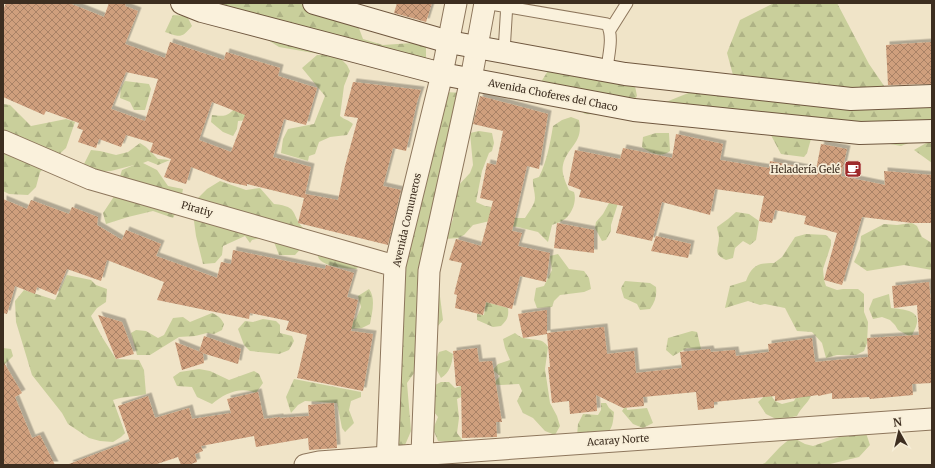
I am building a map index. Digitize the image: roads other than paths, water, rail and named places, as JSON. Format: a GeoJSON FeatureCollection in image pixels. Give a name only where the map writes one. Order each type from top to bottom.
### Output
{"type":"FeatureCollection","features":[{"type":"Feature","properties":{"kind":"street","name":"Avenida Choferes del Chaco"},"geometry":{"type":"LineString","coordinates":[[182,3],[202,11],[442,74],[634,110],[860,133],[932,131]]}},
{"type":"Feature","properties":{"kind":"street"},"geometry":{"type":"LineString","coordinates":[[314,3],[449,42],[625,74],[851,99],[932,96]]}},
{"type":"Feature","properties":{"kind":"street","name":"Avenida Comuneros"},"geometry":{"type":"LineString","coordinates":[[387,461],[395,266],[442,74],[456,3]]}},
{"type":"Feature","properties":{"kind":"street"},"geometry":{"type":"LineString","coordinates":[[423,460],[429,271],[471,79],[485,3]]}},
{"type":"Feature","properties":{"kind":"street","name":"Piratiy"},"geometry":{"type":"LineString","coordinates":[[3,141],[90,179],[395,266]]}},
{"type":"Feature","properties":{"kind":"street","name":"Acaray Norte"},"geometry":{"type":"LineString","coordinates":[[305,465],[319,462],[423,460],[932,418]]}},
{"type":"Feature","properties":{"kind":"lane"},"geometry":{"type":"LineString","coordinates":[[485,3],[506,5],[607,24],[610,30],[610,38],[607,70]]}},
{"type":"Feature","properties":{"kind":"lane"},"geometry":{"type":"LineString","coordinates":[[610,30],[627,3]]}},
{"type":"Feature","properties":{"kind":"lane"},"geometry":{"type":"LineString","coordinates":[[504,52],[506,5]]}},
{"type":"Feature","properties":{"kind":"place","name":"Heladería Gelé"},"geometry":{"type":"Point","coordinates":[853,169]}}]}
